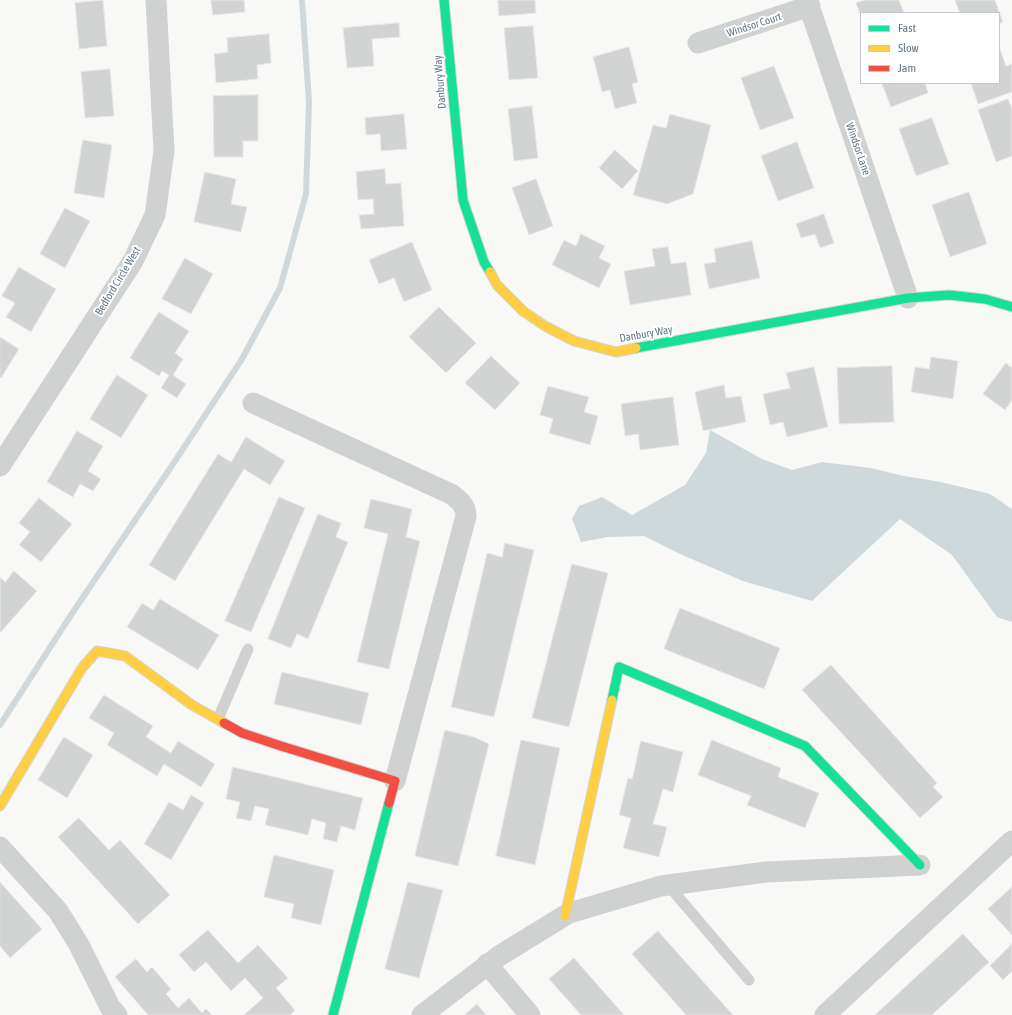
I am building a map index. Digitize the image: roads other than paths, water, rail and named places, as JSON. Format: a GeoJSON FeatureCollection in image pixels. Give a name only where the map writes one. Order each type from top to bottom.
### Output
{"type":"FeatureCollection","features":[{"type":"Feature","properties":{"kind":"street","name":"Bedford Circle West"},"geometry":{"type":"LineString","coordinates":[[0,466],[133,261],[155,214],[164,151],[156,0]]}},
{"type":"Feature","properties":{"kind":"street","name":"Danbury Way"},"geometry":{"type":"LineString","coordinates":[[444,0],[463,200],[484,262],[497,285],[523,311],[545,326],[574,341],[616,352],[908,298],[949,295],[985,299],[1012,307]]}},
{"type":"Feature","properties":{"kind":"street","name":"Windsor Lane"},"geometry":{"type":"LineString","coordinates":[[808,3],[908,298]]}},
{"type":"Feature","properties":{"kind":"street","name":"Windsor Court"},"geometry":{"type":"LineString","coordinates":[[698,43],[808,3]]}},
{"type":"Feature","properties":{"kind":"street"},"geometry":{"type":"LineString","coordinates":[[253,403],[451,494],[461,502],[466,510],[466,516],[333,1015]]}},
{"type":"Feature","properties":{"kind":"street"},"geometry":{"type":"LineString","coordinates":[[0,806],[82,668],[97,651],[125,656],[192,705],[242,733],[395,781]]}},
{"type":"Feature","properties":{"kind":"street"},"geometry":{"type":"LineString","coordinates":[[565,916],[618,667],[805,746],[920,865]]}},
{"type":"Feature","properties":{"kind":"street"},"geometry":{"type":"LineString","coordinates":[[825,1015],[1012,842]]}},
{"type":"Feature","properties":{"kind":"street"},"geometry":{"type":"LineString","coordinates":[[0,847],[58,911],[78,943],[110,1008],[117,1015]]}},
{"type":"Feature","properties":{"kind":"street"},"geometry":{"type":"LineString","coordinates":[[422,1015],[487,964],[569,913],[668,885],[766,872],[920,865]]}},
{"type":"Feature","properties":{"kind":"street"},"geometry":{"type":"LineString","coordinates":[[487,964],[530,1015]]}},
{"type":"Feature","properties":{"kind":"lane"},"geometry":{"type":"LineString","coordinates":[[218,719],[248,649]]}},
{"type":"Feature","properties":{"kind":"lane"},"geometry":{"type":"LineString","coordinates":[[668,885],[749,980]]}},
{"type":"Feature","properties":{"kind":"waterway"},"geometry":{"type":"LineString","coordinates":[[0,725],[71,615],[242,359],[280,288],[306,194],[309,102],[302,0]]}}]}
